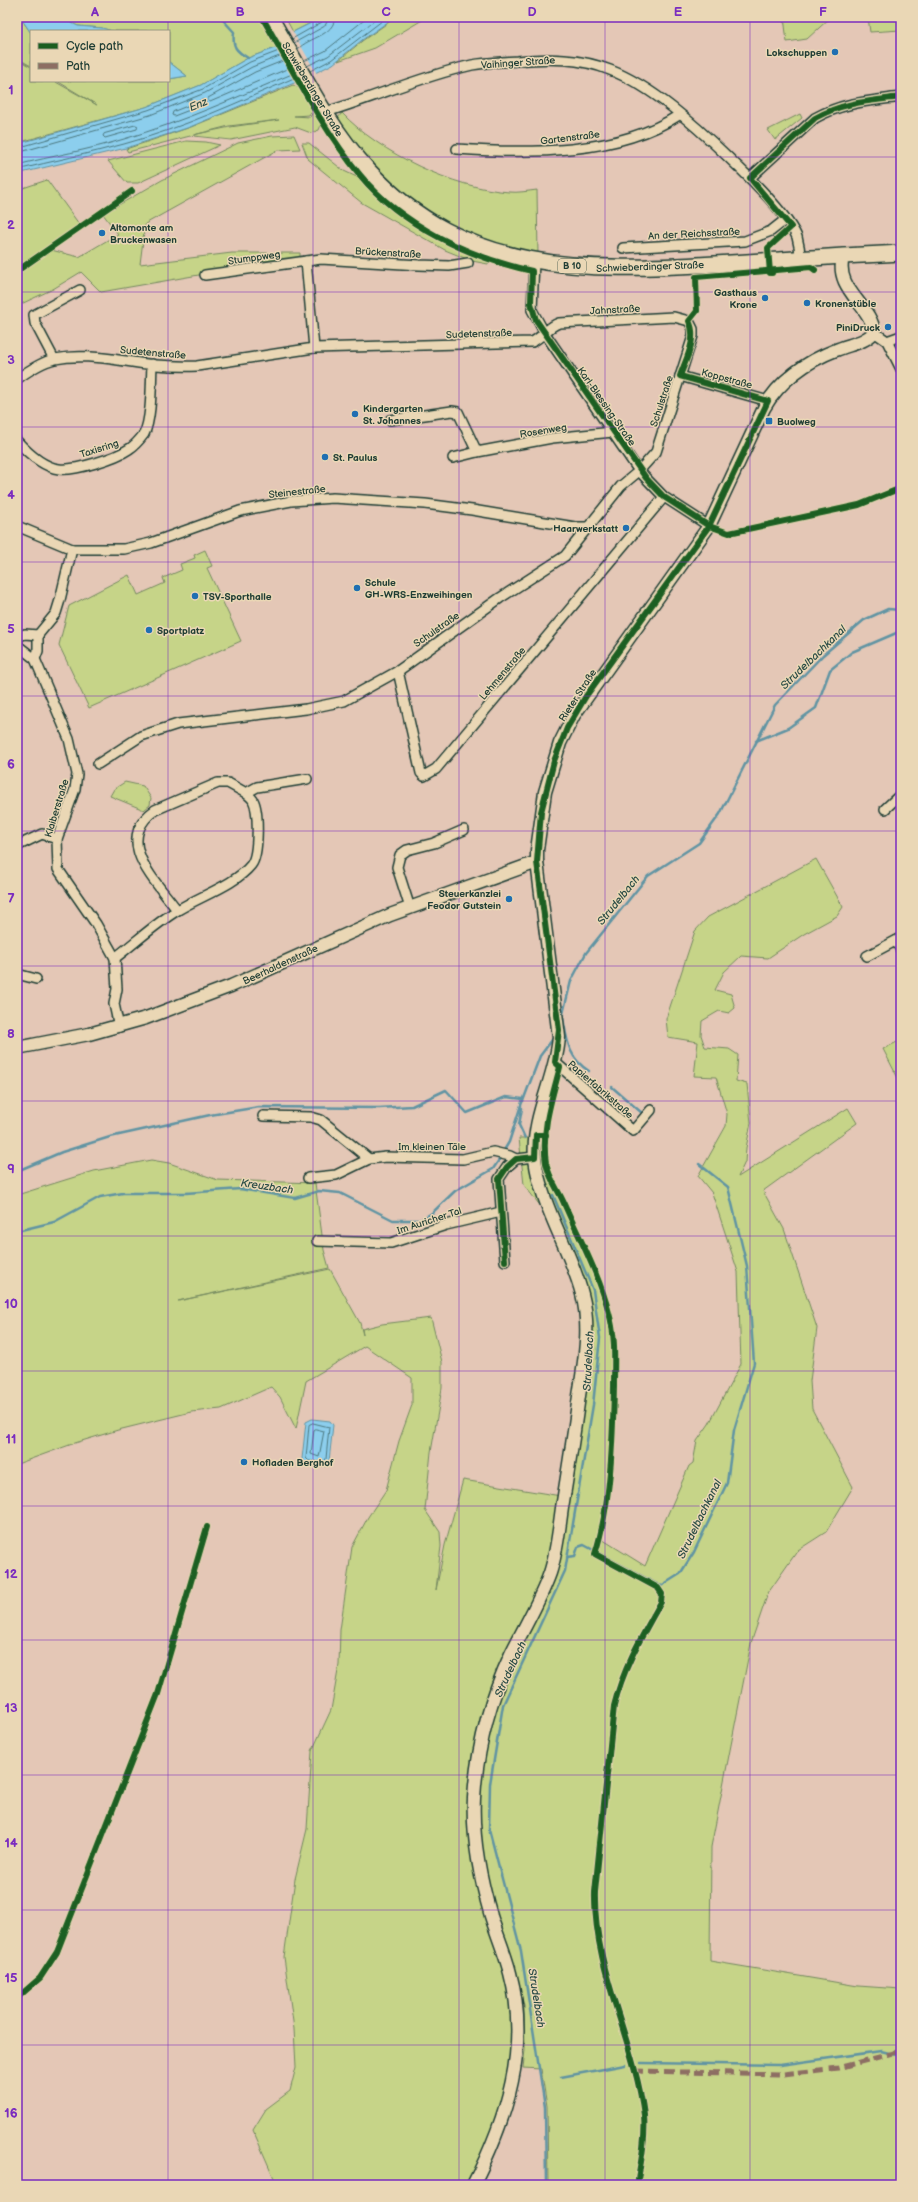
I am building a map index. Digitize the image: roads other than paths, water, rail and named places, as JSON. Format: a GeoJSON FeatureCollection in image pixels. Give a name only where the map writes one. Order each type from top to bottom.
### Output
{"type":"FeatureCollection","features":[{"type":"Feature","properties":{"kind":"main road","name":"Schwieberdinger Straße"},"geometry":{"type":"LineString","coordinates":[[270,17],[345,143],[369,171],[394,195],[416,212],[440,228],[473,244],[505,255],[534,261],[572,266],[628,268],[843,257],[901,252]]}},
{"type":"Feature","properties":{"kind":"street","name":"Vaihinger Straße"},"geometry":{"type":"LineString","coordinates":[[326,112],[451,70],[474,65],[541,58],[563,59],[609,69],[644,87],[705,135],[750,178],[785,220],[797,238],[800,258]]}},
{"type":"Feature","properties":{"kind":"street"},"geometry":{"type":"LineString","coordinates":[[750,178],[815,118],[823,113],[841,105],[901,97]]}},
{"type":"Feature","properties":{"kind":"street","name":"Gartenstraße"},"geometry":{"type":"LineString","coordinates":[[457,149],[527,152],[616,142],[636,137],[679,115]]}},
{"type":"Feature","properties":{"kind":"street","name":"An der Reichsstraße"},"geometry":{"type":"LineString","coordinates":[[623,248],[745,241],[762,235],[785,220]]}},
{"type":"Feature","properties":{"kind":"street"},"geometry":{"type":"LineString","coordinates":[[843,257],[841,268],[846,283],[872,322],[874,332],[887,341],[901,369]]}},
{"type":"Feature","properties":{"kind":"street","name":"Brückenstraße"},"geometry":{"type":"LineString","coordinates":[[306,261],[321,259],[449,266],[468,263]]}},
{"type":"Feature","properties":{"kind":"street"},"geometry":{"type":"LineString","coordinates":[[306,261],[314,348]]}},
{"type":"Feature","properties":{"kind":"street","name":"Stumppweg"},"geometry":{"type":"LineString","coordinates":[[205,275],[306,261]]}},
{"type":"Feature","properties":{"kind":"street","name":"Karl-Blessing-Straße"},"geometry":{"type":"LineString","coordinates":[[534,261],[532,310],[544,332],[639,471],[664,497],[709,526]]}},
{"type":"Feature","properties":{"kind":"street"},"geometry":{"type":"LineString","coordinates":[[54,359],[35,323],[34,315],[80,290]]}},
{"type":"Feature","properties":{"kind":"street","name":"Jahnstraße"},"geometry":{"type":"LineString","coordinates":[[544,332],[550,326],[559,323],[674,317],[690,322]]}},
{"type":"Feature","properties":{"kind":"street","name":"Schulstraße"},"geometry":{"type":"LineString","coordinates":[[98,764],[141,736],[178,724],[328,706],[351,698],[398,671],[464,623],[565,556],[626,481],[639,471],[656,452],[693,336],[693,328],[690,322]]}},
{"type":"Feature","properties":{"kind":"street","name":"Sudetenstraße"},"geometry":{"type":"LineString","coordinates":[[17,379],[30,370],[54,359],[99,357],[152,364],[197,366],[314,348],[532,342],[539,339],[544,332]]}},
{"type":"Feature","properties":{"kind":"street","name":"Rieter Straße"},"geometry":{"type":"LineString","coordinates":[[473,2185],[492,2149],[515,2071],[519,2040],[511,1974],[491,1918],[478,1858],[474,1820],[476,1781],[484,1732],[494,1693],[552,1566],[580,1395],[586,1332],[583,1296],[571,1258],[542,1192],[535,1157],[538,1120],[555,1062],[559,1042],[558,1021],[537,862],[539,828],[545,792],[554,761],[567,728],[586,696],[709,526],[768,401],[783,383],[809,364],[836,350],[866,340],[874,332]]}},
{"type":"Feature","properties":{"kind":"street"},"geometry":{"type":"LineString","coordinates":[[887,341],[901,336]]}},
{"type":"Feature","properties":{"kind":"street","name":"Taxisring"},"geometry":{"type":"LineString","coordinates":[[17,440],[34,457],[46,465],[59,469],[100,460],[130,449],[144,434],[148,416],[152,364]]}},
{"type":"Feature","properties":{"kind":"street","name":"Koppstraße"},"geometry":{"type":"LineString","coordinates":[[680,376],[768,401]]}},
{"type":"Feature","properties":{"kind":"street"},"geometry":{"type":"LineString","coordinates":[[390,420],[452,411],[458,412],[477,452]]}},
{"type":"Feature","properties":{"kind":"street","name":"Rosenweg"},"geometry":{"type":"LineString","coordinates":[[453,458],[552,438],[613,432]]}},
{"type":"Feature","properties":{"kind":"street","name":"Lehmenstraße"},"geometry":{"type":"LineString","coordinates":[[398,671],[421,773],[424,776],[436,769],[664,497]]}},
{"type":"Feature","properties":{"kind":"street","name":"Steinestraße"},"geometry":{"type":"LineString","coordinates":[[17,526],[72,549],[124,549],[151,543],[240,511],[305,500],[333,498],[425,504],[575,527],[590,526]]}},
{"type":"Feature","properties":{"kind":"street"},"geometry":{"type":"LineString","coordinates":[[17,645],[35,659],[38,646],[38,635],[56,613],[72,549]]}},
{"type":"Feature","properties":{"kind":"street"},"geometry":{"type":"LineString","coordinates":[[17,641],[19,636],[25,634],[38,635]]}},
{"type":"Feature","properties":{"kind":"street","name":"Klaiberstraße"},"geometry":{"type":"LineString","coordinates":[[35,659],[69,740],[77,774],[75,789],[57,839],[58,869],[96,924],[115,958],[117,989],[114,1004],[118,1027]]}},
{"type":"Feature","properties":{"kind":"street"},"geometry":{"type":"LineString","coordinates":[[246,793],[257,787],[307,779]]}},
{"type":"Feature","properties":{"kind":"street"},"geometry":{"type":"LineString","coordinates":[[115,958],[177,910],[229,882],[251,866],[255,858],[256,845],[255,808],[252,799],[246,793],[233,785],[218,783],[155,810],[146,816],[139,829],[136,847],[138,853],[144,864],[177,910]]}},
{"type":"Feature","properties":{"kind":"street"},"geometry":{"type":"LineString","coordinates":[[885,809],[901,794]]}},
{"type":"Feature","properties":{"kind":"street"},"geometry":{"type":"LineString","coordinates":[[410,908],[397,867],[400,855],[407,850],[434,843],[464,830]]}},
{"type":"Feature","properties":{"kind":"street"},"geometry":{"type":"LineString","coordinates":[[17,846],[42,834],[57,839]]}},
{"type":"Feature","properties":{"kind":"street","name":"Beerhaldenstraße"},"geometry":{"type":"LineString","coordinates":[[17,1048],[118,1027],[146,1018],[231,986],[338,937],[410,908],[537,862]]}},
{"type":"Feature","properties":{"kind":"street"},"geometry":{"type":"LineString","coordinates":[[867,956],[898,940],[901,950]]}},
{"type":"Feature","properties":{"kind":"street"},"geometry":{"type":"LineString","coordinates":[[17,974],[36,979]]}},
{"type":"Feature","properties":{"kind":"street","name":"Papierfabrikstraße"},"geometry":{"type":"LineString","coordinates":[[555,1062],[633,1131],[647,1115]]}},
{"type":"Feature","properties":{"kind":"street"},"geometry":{"type":"LineString","coordinates":[[263,1116],[311,1117],[322,1120],[369,1159]]}},
{"type":"Feature","properties":{"kind":"street","name":"Im kleinen Täle"},"geometry":{"type":"LineString","coordinates":[[308,1178],[336,1175],[369,1159],[386,1157],[463,1159],[493,1152],[513,1157],[535,1157]]}},
{"type":"Feature","properties":{"kind":"street"},"geometry":{"type":"LineString","coordinates":[[506,1261],[499,1179],[513,1157]]}},
{"type":"Feature","properties":{"kind":"street","name":"Im Auricher Tal"},"geometry":{"type":"LineString","coordinates":[[317,1241],[391,1244],[446,1225],[501,1212]]}},
{"type":"Feature","properties":{"kind":"water"},"geometry":{"type":"Polygon","coordinates":[[[20,17],[59,17],[78,26],[109,30],[30,30],[30,32],[20,17]]]}},
{"type":"Feature","properties":{"kind":"water","name":"Enz"},"geometry":{"type":"Polygon","coordinates":[[[323,17],[395,17],[362,40],[333,64],[299,81],[190,127],[126,148],[17,174],[17,144],[146,107],[201,85],[248,58],[278,47],[293,32],[323,17]]]}},
{"type":"Feature","properties":{"kind":"water"},"geometry":{"type":"Polygon","coordinates":[[[170,63],[187,76],[170,79],[170,63]]]}},
{"type":"Feature","properties":{"kind":"water"},"geometry":{"type":"Polygon","coordinates":[[[312,1419],[330,1421],[333,1425],[329,1461],[326,1466],[306,1465],[302,1459],[306,1422],[312,1419]]]}},
{"type":"Feature","properties":{"kind":"waterway"},"geometry":{"type":"LineString","coordinates":[[224,17],[223,20],[234,32],[234,45],[240,53],[248,58]]}},
{"type":"Feature","properties":{"kind":"waterway","name":"Strudelbach"},"geometry":{"type":"LineString","coordinates":[[561,1022],[571,981],[586,953],[648,876],[699,843],[720,814],[775,705],[823,655],[864,620],[888,609],[901,610]]}},
{"type":"Feature","properties":{"kind":"waterway","name":"Strudelbach"},"geometry":{"type":"LineString","coordinates":[[756,741],[788,728],[816,708],[830,670],[852,652],[901,631]]}},
{"type":"Feature","properties":{"kind":"waterway","name":"Strudelbachkanal"},"geometry":{"type":"LineString","coordinates":[[563,1018],[567,1041],[570,1048],[577,1060],[589,1071]]}},
{"type":"Feature","properties":{"kind":"waterway","name":"Strudelbach"},"geometry":{"type":"LineString","coordinates":[[523,1101],[540,1056],[555,1036]]}},
{"type":"Feature","properties":{"kind":"waterway","name":"Strudelbachkanal"},"geometry":{"type":"LineString","coordinates":[[612,1087],[642,1113]]}},
{"type":"Feature","properties":{"kind":"waterway"},"geometry":{"type":"LineString","coordinates":[[17,1171],[62,1152],[110,1137],[210,1115],[259,1107],[379,1108],[412,1106],[446,1090],[467,1113],[506,1097],[523,1099],[509,1142],[503,1152]]}},
{"type":"Feature","properties":{"kind":"waterway","name":"Strudelbach"},"geometry":{"type":"LineString","coordinates":[[522,1108],[519,1125],[525,1138]]}},
{"type":"Feature","properties":{"kind":"waterway","name":"Kreuzbach"},"geometry":{"type":"LineString","coordinates":[[17,1231],[54,1222],[100,1197],[123,1193],[186,1193],[240,1189],[295,1198],[319,1191],[340,1193],[393,1220],[420,1220],[432,1213],[455,1191],[493,1169],[501,1157]]}},
{"type":"Feature","properties":{"kind":"waterway","name":"Strudelbachkanal"},"geometry":{"type":"LineString","coordinates":[[567,1557],[575,1556],[578,1547],[584,1545],[661,1586],[680,1574],[694,1552],[727,1483],[734,1430],[754,1363],[747,1266],[728,1187],[699,1164]]}},
{"type":"Feature","properties":{"kind":"waterway","name":"Strudelbach"},"geometry":{"type":"LineString","coordinates":[[546,2185],[545,2107],[521,1951],[489,1829],[490,1784],[503,1705],[565,1571],[593,1405],[600,1338],[593,1290],[553,1195]]}},
{"type":"Feature","properties":{"kind":"waterway"},"geometry":{"type":"LineString","coordinates":[[641,2063],[780,2065],[881,2051],[901,2056]]}},
{"type":"Feature","properties":{"kind":"waterway"},"geometry":{"type":"LineString","coordinates":[[561,2077],[625,2065]]}},
{"type":"Feature","properties":{"kind":"place","name":"Lokschuppen"},"geometry":{"type":"Point","coordinates":[835,52]}},
{"type":"Feature","properties":{"kind":"place","name":"Altomonte am Bruckenwasen"},"geometry":{"type":"Point","coordinates":[102,233]}},
{"type":"Feature","properties":{"kind":"place","name":"Gasthaus Krone"},"geometry":{"type":"Point","coordinates":[765,298]}},
{"type":"Feature","properties":{"kind":"place","name":"Kronenstüble"},"geometry":{"type":"Point","coordinates":[807,303]}},
{"type":"Feature","properties":{"kind":"place","name":"PiniDruck"},"geometry":{"type":"Point","coordinates":[888,327]}},
{"type":"Feature","properties":{"kind":"place","name":"Kindergarten St. Johannes"},"geometry":{"type":"Point","coordinates":[355,414]}},
{"type":"Feature","properties":{"kind":"place","name":"Buolweg"},"geometry":{"type":"Point","coordinates":[769,421]}},
{"type":"Feature","properties":{"kind":"place","name":"St. Paulus"},"geometry":{"type":"Point","coordinates":[325,457]}},
{"type":"Feature","properties":{"kind":"place","name":"Haarwerkstatt"},"geometry":{"type":"Point","coordinates":[626,528]}},
{"type":"Feature","properties":{"kind":"place","name":"Schule GH-WRS-Enzweihingen"},"geometry":{"type":"Point","coordinates":[357,588]}},
{"type":"Feature","properties":{"kind":"place","name":"TSV-Sporthalle"},"geometry":{"type":"Point","coordinates":[195,596]}},
{"type":"Feature","properties":{"kind":"place","name":"Sportplatz"},"geometry":{"type":"Point","coordinates":[149,630]}},
{"type":"Feature","properties":{"kind":"place","name":"Steuerkanzlei Feodor Gutstein"},"geometry":{"type":"Point","coordinates":[509,899]}},
{"type":"Feature","properties":{"kind":"place","name":"Hofladen Berghof"},"geometry":{"type":"Point","coordinates":[244,1462]}}]}
